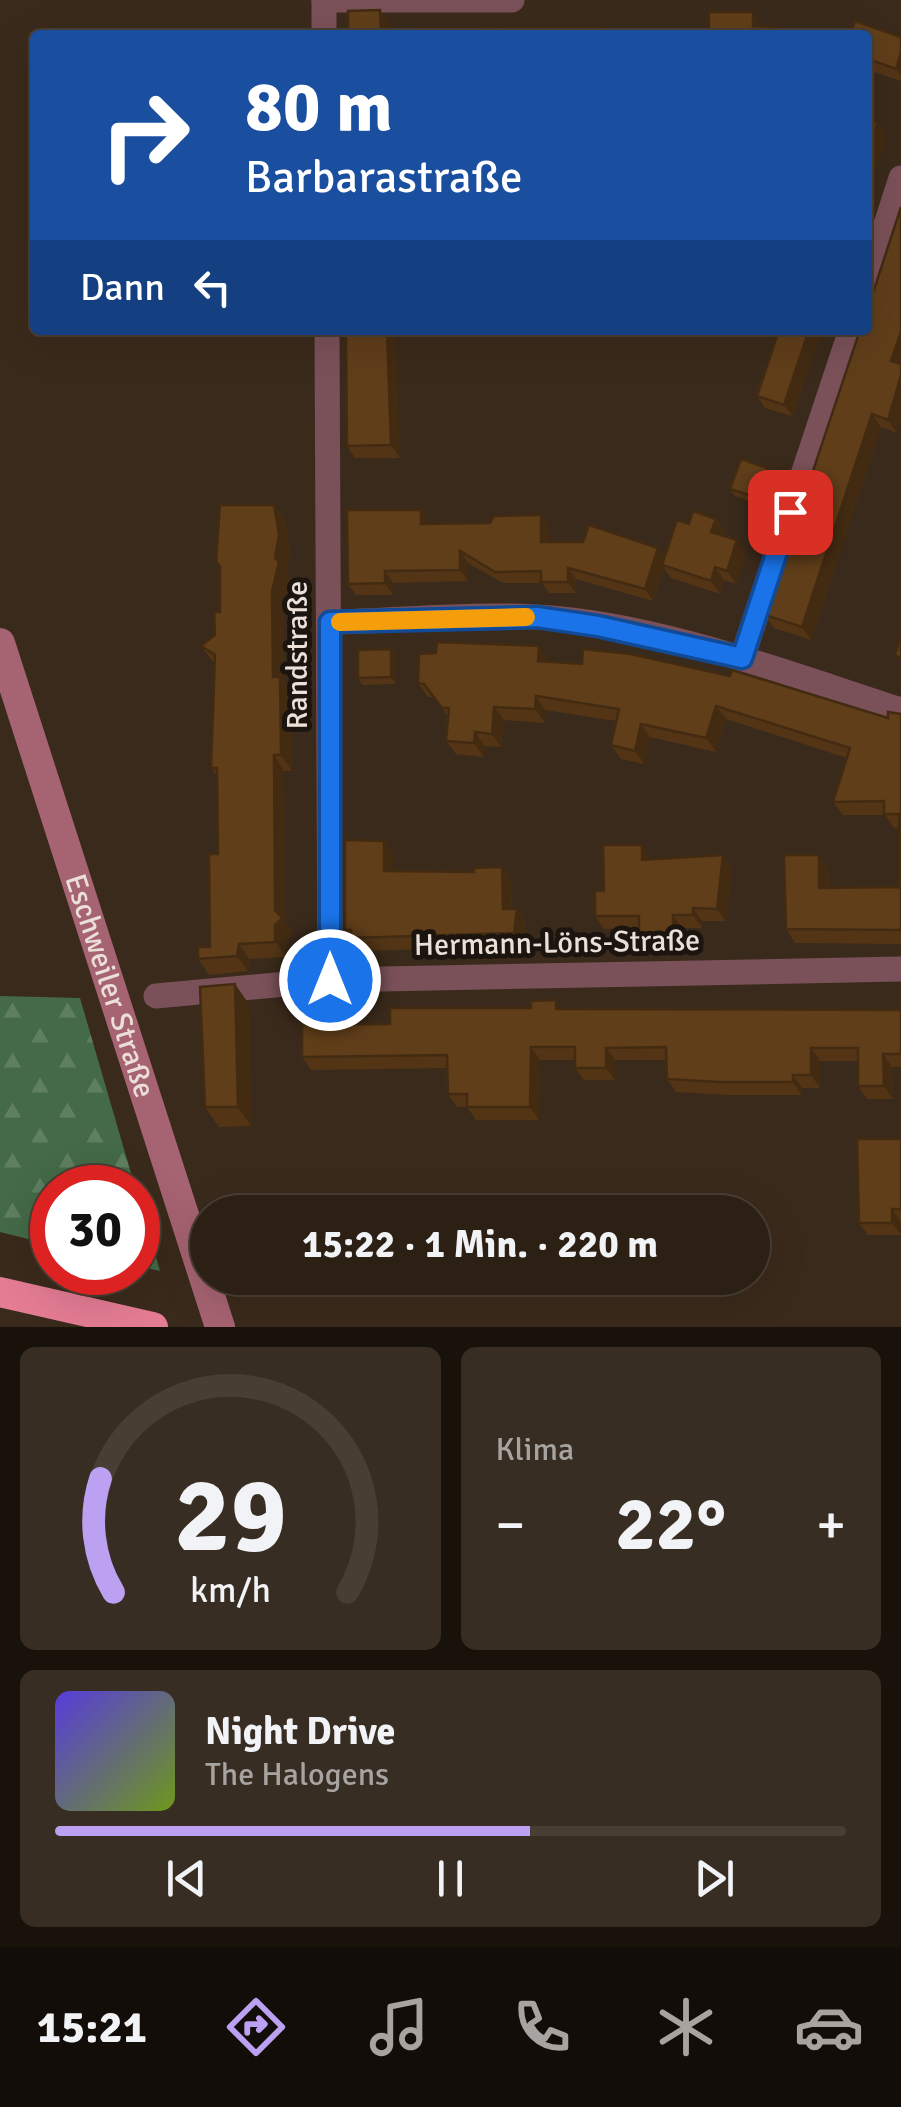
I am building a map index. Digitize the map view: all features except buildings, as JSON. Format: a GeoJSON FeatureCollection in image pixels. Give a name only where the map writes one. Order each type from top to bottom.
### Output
{"type":"FeatureCollection","features":[{"type":"Feature","properties":{"kind":"highway"},"geometry":{"type":"LineString","coordinates":[[0,1292],[153,1327]]}},
{"type":"Feature","properties":{"kind":"street"},"geometry":{"type":"LineString","coordinates":[[324,30],[324,0],[512,0]]}},
{"type":"Feature","properties":{"kind":"street"},"geometry":{"type":"LineString","coordinates":[[872,268],[901,178]]}},
{"type":"Feature","properties":{"kind":"street","name":"Randstraße"},"geometry":{"type":"LineString","coordinates":[[327,335],[330,980]]}},
{"type":"Feature","properties":{"kind":"street"},"geometry":{"type":"LineString","coordinates":[[742,658],[849,335]]}},
{"type":"Feature","properties":{"kind":"street"},"geometry":{"type":"LineString","coordinates":[[330,622],[537,617],[598,626],[742,658],[901,710]]}},
{"type":"Feature","properties":{"kind":"street","name":"Eschweiler Straße"},"geometry":{"type":"LineString","coordinates":[[0,642],[220,1327]]}},
{"type":"Feature","properties":{"kind":"street","name":"Hermann-Löns-Straße"},"geometry":{"type":"LineString","coordinates":[[156,996],[330,980],[901,968]]}},
{"type":"Feature","properties":{"kind":"green space"},"geometry":{"type":"Polygon","coordinates":[[[0,996],[80,998],[129,1165],[30,1165],[30,1240],[0,1232],[0,996]]]}},
{"type":"Feature","properties":{"kind":"slow traffic"},"geometry":{"type":"LineString","coordinates":[[340,622],[526,617]]}},
{"type":"Feature","properties":{"kind":"route"},"geometry":{"type":"LineString","coordinates":[[330,980],[330,622],[537,617],[598,626],[742,658],[790,512]]}}]}
